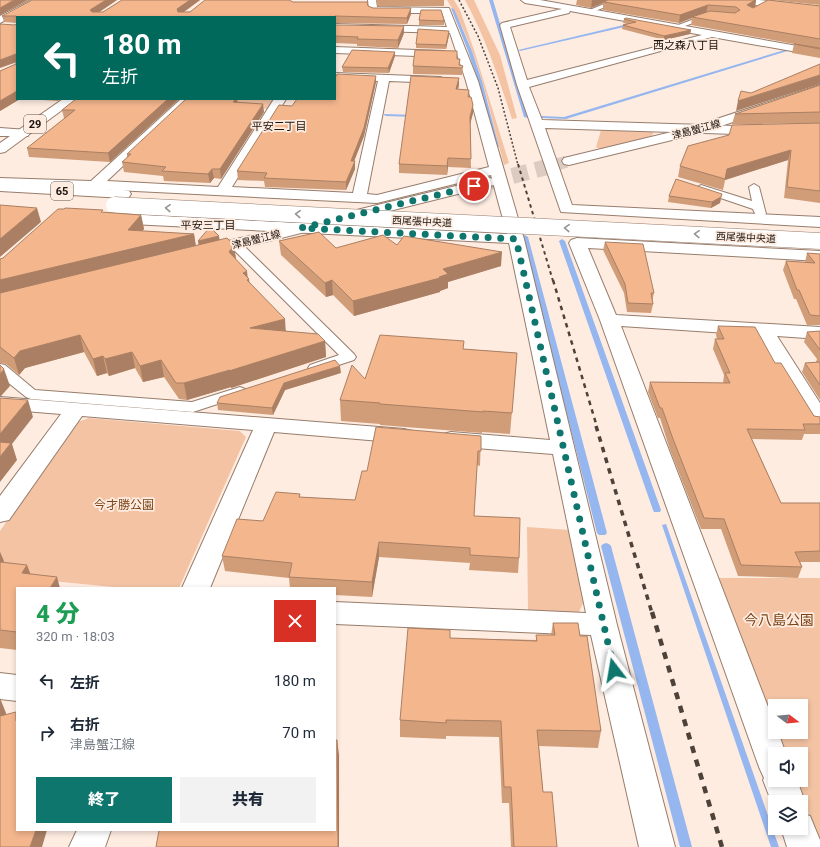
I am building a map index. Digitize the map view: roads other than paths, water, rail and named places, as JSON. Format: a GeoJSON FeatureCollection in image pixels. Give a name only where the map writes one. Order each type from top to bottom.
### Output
{"type":"FeatureCollection","features":[{"type":"Feature","properties":{"kind":"street"},"geometry":{"type":"LineString","coordinates":[[0,20],[38,0]]}},
{"type":"Feature","properties":{"kind":"street"},"geometry":{"type":"LineString","coordinates":[[526,0],[574,10],[795,47],[820,53]]}},
{"type":"Feature","properties":{"kind":"street"},"geometry":{"type":"LineString","coordinates":[[738,0],[760,4],[820,10]]}},
{"type":"Feature","properties":{"kind":"street"},"geometry":{"type":"LineString","coordinates":[[370,3],[373,10],[378,11],[446,10],[464,54],[472,81],[493,176],[516,239],[603,625],[657,847]]}},
{"type":"Feature","properties":{"kind":"street"},"geometry":{"type":"LineString","coordinates":[[574,10],[505,25],[523,85],[566,209],[759,213],[820,222]]}},
{"type":"Feature","properties":{"kind":"street"},"geometry":{"type":"LineString","coordinates":[[336,28],[454,30]]}},
{"type":"Feature","properties":{"kind":"street"},"geometry":{"type":"LineString","coordinates":[[523,85],[714,34]]}},
{"type":"Feature","properties":{"kind":"street"},"geometry":{"type":"LineString","coordinates":[[795,47],[814,41]]}},
{"type":"Feature","properties":{"kind":"street"},"geometry":{"type":"LineString","coordinates":[[336,50],[464,54]]}},
{"type":"Feature","properties":{"kind":"street"},"geometry":{"type":"LineString","coordinates":[[336,76],[472,81]]}},
{"type":"Feature","properties":{"kind":"street"},"geometry":{"type":"LineString","coordinates":[[359,198],[384,78]]}},
{"type":"Feature","properties":{"kind":"street","name":"津島蟹江線"},"geometry":{"type":"LineString","coordinates":[[569,161],[696,130],[820,88]]}},
{"type":"Feature","properties":{"kind":"street","name":"29"},"geometry":{"type":"LineString","coordinates":[[0,150],[70,100]]}},
{"type":"Feature","properties":{"kind":"street"},"geometry":{"type":"LineString","coordinates":[[95,185],[187,100]]}},
{"type":"Feature","properties":{"kind":"street"},"geometry":{"type":"LineString","coordinates":[[224,191],[279,100]]}},
{"type":"Feature","properties":{"kind":"street"},"geometry":{"type":"LineString","coordinates":[[537,124],[696,130],[820,128]]}},
{"type":"Feature","properties":{"kind":"street"},"geometry":{"type":"LineString","coordinates":[[0,132],[23,133]]}},
{"type":"Feature","properties":{"kind":"street"},"geometry":{"type":"LineString","coordinates":[[0,182],[95,185],[377,199],[493,176]]}},
{"type":"Feature","properties":{"kind":"street","name":"津島蟹江線"},"geometry":{"type":"LineString","coordinates":[[192,255],[301,228],[493,176]]}},
{"type":"Feature","properties":{"kind":"street","name":"西尾張中央道"},"geometry":{"type":"LineString","coordinates":[[0,187],[119,200],[820,241]]}},
{"type":"Feature","properties":{"kind":"street","name":"西尾張中央道"},"geometry":{"type":"LineString","coordinates":[[0,200],[119,200],[820,228]]}},
{"type":"Feature","properties":{"kind":"street"},"geometry":{"type":"LineString","coordinates":[[97,217],[516,239]]}},
{"type":"Feature","properties":{"kind":"street"},"geometry":{"type":"LineString","coordinates":[[768,748],[609,320],[577,243],[820,256]]}},
{"type":"Feature","properties":{"kind":"street"},"geometry":{"type":"LineString","coordinates":[[609,320],[820,333]]}},
{"type":"Feature","properties":{"kind":"street"},"geometry":{"type":"LineString","coordinates":[[764,330],[820,420]]}},
{"type":"Feature","properties":{"kind":"street"},"geometry":{"type":"LineString","coordinates":[[0,403],[563,448]]}},
{"type":"Feature","properties":{"kind":"street"},"geometry":{"type":"LineString","coordinates":[[0,514],[75,410]]}},
{"type":"Feature","properties":{"kind":"street"},"geometry":{"type":"LineString","coordinates":[[196,587],[266,425]]}},
{"type":"Feature","properties":{"kind":"street"},"geometry":{"type":"LineString","coordinates":[[336,614],[603,625]]}},
{"type":"Feature","properties":{"kind":"street"},"geometry":{"type":"LineString","coordinates":[[0,686],[16,688]]}},
{"type":"Feature","properties":{"kind":"street"},"geometry":{"type":"LineString","coordinates":[[87,847],[94,831]]}},
{"type":"Feature","properties":{"kind":"street"},"geometry":{"type":"LineString","coordinates":[[801,835],[805,847]]}},
{"type":"Feature","properties":{"kind":"lane"},"geometry":{"type":"LineString","coordinates":[[588,12],[611,3]]}},
{"type":"Feature","properties":{"kind":"lane"},"geometry":{"type":"LineString","coordinates":[[676,27],[707,16],[719,17]]}},
{"type":"Feature","properties":{"kind":"lane"},"geometry":{"type":"LineString","coordinates":[[691,185],[759,213]]}},
{"type":"Feature","properties":{"kind":"lane"},"geometry":{"type":"LineString","coordinates":[[754,186],[759,213]]}},
{"type":"Feature","properties":{"kind":"lane"},"geometry":{"type":"LineString","coordinates":[[235,244],[349,357],[304,371]]}},
{"type":"Feature","properties":{"kind":"lane"},"geometry":{"type":"LineString","coordinates":[[0,368],[31,394],[162,405],[193,407],[252,388]]}},
{"type":"Feature","properties":{"kind":"water"},"geometry":{"type":"Polygon","coordinates":[[[666,524],[768,816],[768,835],[775,835],[779,847],[771,847],[662,525],[666,524]]]}},
{"type":"Feature","properties":{"kind":"waterway"},"geometry":{"type":"LineString","coordinates":[[491,0],[526,117]]}},
{"type":"Feature","properties":{"kind":"waterway"},"geometry":{"type":"LineString","coordinates":[[452,9],[470,51],[480,81],[497,146]]}},
{"type":"Feature","properties":{"kind":"waterway"},"geometry":{"type":"LineString","coordinates":[[520,50],[632,24]]}},
{"type":"Feature","properties":{"kind":"waterway"},"geometry":{"type":"LineString","coordinates":[[542,117],[564,118],[792,49]]}},
{"type":"Feature","properties":{"kind":"waterway"},"geometry":{"type":"LineString","coordinates":[[386,115],[416,116]]}},
{"type":"Feature","properties":{"kind":"waterway"},"geometry":{"type":"LineString","coordinates":[[525,237],[602,533]]}},
{"type":"Feature","properties":{"kind":"waterway"},"geometry":{"type":"LineString","coordinates":[[562,241],[657,510]]}},
{"type":"Feature","properties":{"kind":"waterway"},"geometry":{"type":"LineString","coordinates":[[606,546],[686,847]]}},
{"type":"Feature","properties":{"kind":"tunnel"},"geometry":{"type":"LineString","coordinates":[[555,165],[569,161]]}},
{"type":"Feature","properties":{"kind":"tunnel"},"geometry":{"type":"LineString","coordinates":[[489,182],[559,164]]}},
{"type":"Feature","properties":{"kind":"railway"},"geometry":{"type":"LineString","coordinates":[[459,0],[478,36],[498,88],[518,165]]}},
{"type":"Feature","properties":{"kind":"railway"},"geometry":{"type":"LineString","coordinates":[[518,164],[553,281]]}},
{"type":"Feature","properties":{"kind":"railway"},"geometry":{"type":"LineString","coordinates":[[553,280],[597,427]]}},
{"type":"Feature","properties":{"kind":"railway"},"geometry":{"type":"LineString","coordinates":[[596,426],[652,613]]}},
{"type":"Feature","properties":{"kind":"railway"},"geometry":{"type":"LineString","coordinates":[[652,612],[722,847]]}},
{"type":"Feature","properties":{"kind":"district","name":"西之森八丁目"},"geometry":{"type":"Point","coordinates":[686,45]}},
{"type":"Feature","properties":{"kind":"district","name":"平安二丁目"},"geometry":{"type":"Point","coordinates":[279,126]}},
{"type":"Feature","properties":{"kind":"district","name":"平安三丁目"},"geometry":{"type":"Point","coordinates":[208,225]}},
{"type":"Feature","properties":{"kind":"park label","name":"今才勝公園"},"geometry":{"type":"Point","coordinates":[124,505]}},
{"type":"Feature","properties":{"kind":"park label","name":"今八島公園"},"geometry":{"type":"Point","coordinates":[779,620]}}]}
